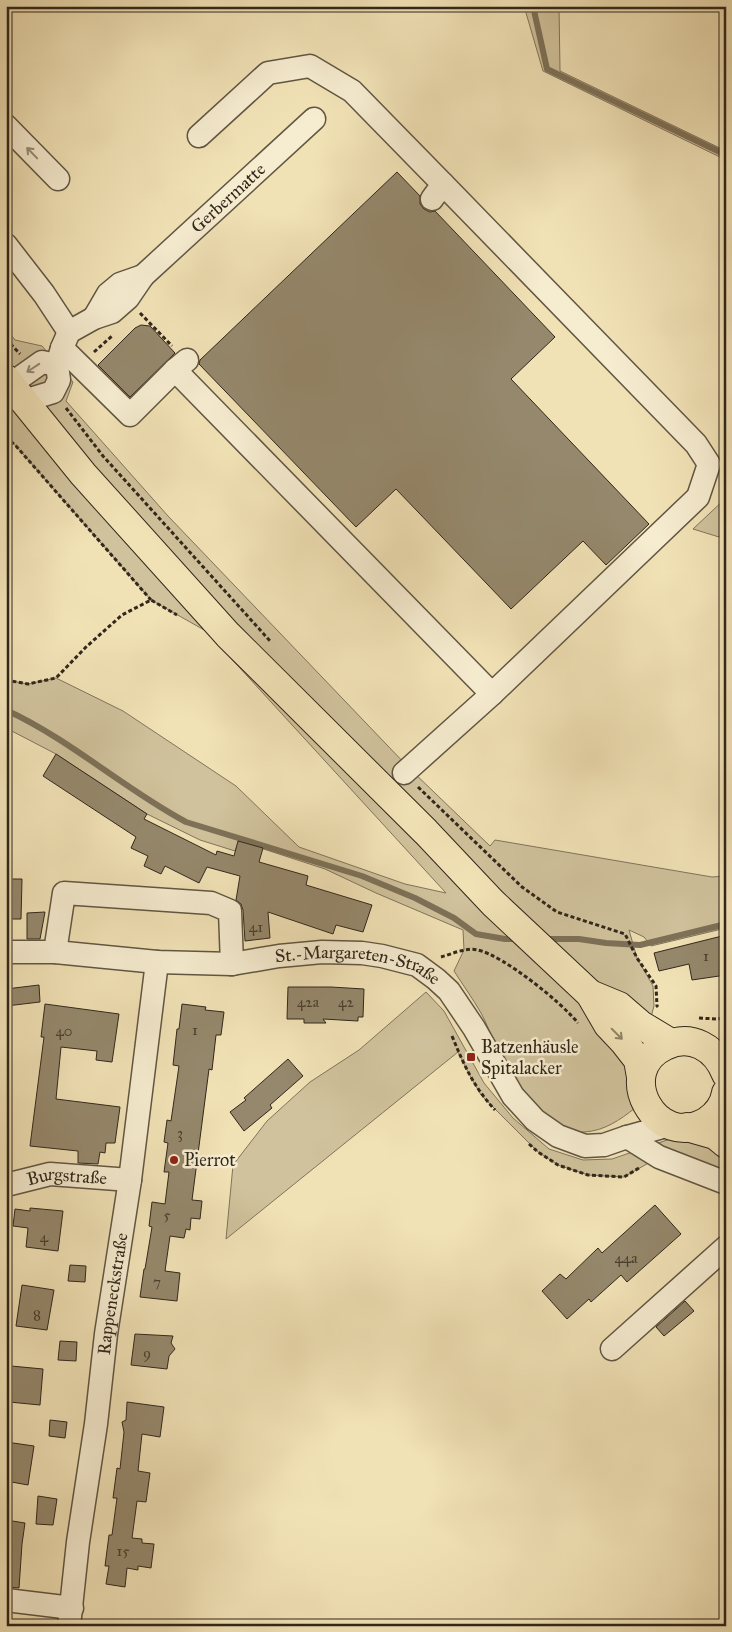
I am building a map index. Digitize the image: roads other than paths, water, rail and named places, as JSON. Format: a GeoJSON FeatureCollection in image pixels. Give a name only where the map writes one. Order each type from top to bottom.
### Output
{"type":"FeatureCollection","features":[{"type":"Feature","properties":{"kind":"main road"},"geometry":{"type":"LineString","coordinates":[[14,388],[84,474],[228,635],[419,825],[493,903],[590,994],[608,1025],[638,1060],[643,1090],[655,1116],[678,1126],[715,1135],[726,1144]]}},
{"type":"Feature","properties":{"kind":"main road"},"geometry":{"type":"LineString","coordinates":[[590,994],[649,1016],[671,1043]]}},
{"type":"Feature","properties":{"kind":"main road"},"geometry":{"type":"LineString","coordinates":[[643,1090],[644,1068],[654,1052],[671,1043],[683,1041],[696,1043],[708,1048],[723,1062]]}},
{"type":"Feature","properties":{"kind":"main road"},"geometry":{"type":"LineString","coordinates":[[678,1126],[696,1126],[711,1118],[717,1112],[726,1096]]}},
{"type":"Feature","properties":{"kind":"street"},"geometry":{"type":"LineString","coordinates":[[199,136],[268,73],[310,66],[352,90],[437,192],[696,444],[709,464],[698,497],[492,694],[404,773]]}},
{"type":"Feature","properties":{"kind":"street","name":"Gerbermatte"},"geometry":{"type":"LineString","coordinates":[[14,388],[42,362],[67,350],[94,318],[108,294],[120,284],[143,276],[314,119]]}},
{"type":"Feature","properties":{"kind":"street"},"geometry":{"type":"LineString","coordinates":[[6,126],[58,179]]}},
{"type":"Feature","properties":{"kind":"street"},"geometry":{"type":"LineString","coordinates":[[6,245],[44,294],[67,350],[60,380],[53,392],[14,388]]}},
{"type":"Feature","properties":{"kind":"street"},"geometry":{"type":"LineString","coordinates":[[6,266],[50,324],[67,350],[130,415],[181,365],[492,694]]}},
{"type":"Feature","properties":{"kind":"street"},"geometry":{"type":"LineString","coordinates":[[55,952],[64,893],[84,894],[210,903],[230,911],[232,964]]}},
{"type":"Feature","properties":{"kind":"street","name":"St.-Margareten-Straße"},"geometry":{"type":"LineString","coordinates":[[6,952],[55,952],[157,962],[232,964],[279,956],[322,952],[362,953],[417,965],[436,979],[449,992],[474,1028],[513,1096],[535,1120],[558,1136],[585,1146],[604,1145],[627,1137],[678,1126]]}},
{"type":"Feature","properties":{"kind":"street","name":"Rappeneckstraße"},"geometry":{"type":"LineString","coordinates":[[71,1617],[78,1542],[130,1180],[157,962]]}},
{"type":"Feature","properties":{"kind":"street"},"geometry":{"type":"LineString","coordinates":[[643,1090],[627,1137],[659,1157],[726,1183]]}},
{"type":"Feature","properties":{"kind":"street","name":"Burgstraße"},"geometry":{"type":"LineString","coordinates":[[6,1185],[50,1174],[130,1180]]}},
{"type":"Feature","properties":{"kind":"street"},"geometry":{"type":"LineString","coordinates":[[612,1349],[726,1246]]}},
{"type":"Feature","properties":{"kind":"street"},"geometry":{"type":"LineString","coordinates":[[6,1600],[71,1617]]}},
{"type":"Feature","properties":{"kind":"waterway"},"geometry":{"type":"LineString","coordinates":[[533,6],[547,69],[726,155]]}},
{"type":"Feature","properties":{"kind":"waterway"},"geometry":{"type":"LineString","coordinates":[[6,710],[53,736],[141,795],[186,822],[362,876],[415,898],[454,918],[476,934],[505,939],[518,939]]}},
{"type":"Feature","properties":{"kind":"waterway"},"geometry":{"type":"LineString","coordinates":[[545,939],[579,939],[640,945],[726,924]]}},
{"type":"Feature","properties":{"kind":"place","name":"Batzenhäusle Spitalacker"},"geometry":{"type":"Point","coordinates":[471,1057]}},
{"type":"Feature","properties":{"kind":"place","name":"Pierrot"},"geometry":{"type":"Point","coordinates":[174,1160]}}]}
